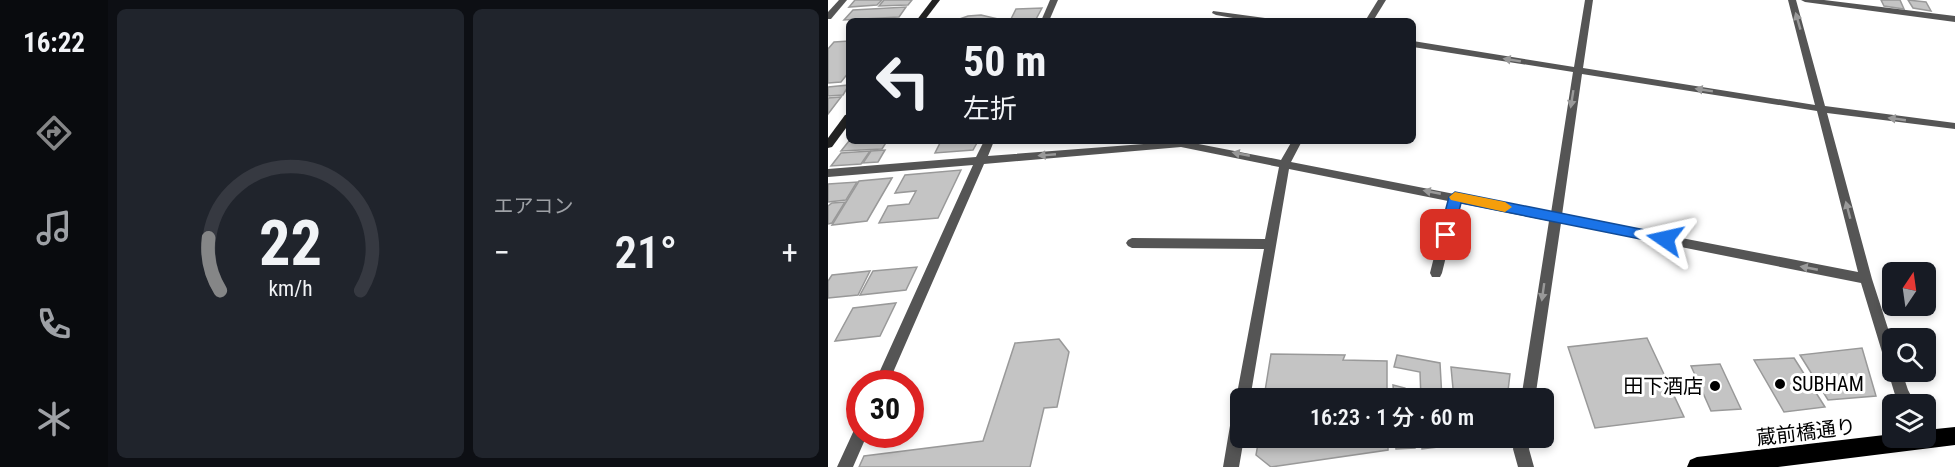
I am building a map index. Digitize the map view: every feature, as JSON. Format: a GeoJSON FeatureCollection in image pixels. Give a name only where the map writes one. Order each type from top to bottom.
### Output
{"type":"FeatureCollection","features":[{"type":"Feature","properties":{"kind":"main road"},"geometry":{"type":"LineString","coordinates":[[922,18],[936,0]]}},
{"type":"Feature","properties":{"kind":"main road"},"geometry":{"type":"LineString","coordinates":[[828,145],[846,121]]}},
{"type":"Feature","properties":{"kind":"main road","name":"蔵前橋通り"},"geometry":{"type":"LineString","coordinates":[[1936,435],[1955,436]]}},
{"type":"Feature","properties":{"kind":"main road","name":"蔵前橋通り"},"geometry":{"type":"LineString","coordinates":[[1697,467],[1882,441]]}},
{"type":"Feature","properties":{"kind":"street"},"geometry":{"type":"LineString","coordinates":[[828,17],[843,0]]}},
{"type":"Feature","properties":{"kind":"street"},"geometry":{"type":"LineString","coordinates":[[1046,18],[1054,0]]}},
{"type":"Feature","properties":{"kind":"street"},"geometry":{"type":"LineString","coordinates":[[1371,18],[1382,0]]}},
{"type":"Feature","properties":{"kind":"street"},"geometry":{"type":"LineString","coordinates":[[1530,388],[1589,0]]}},
{"type":"Feature","properties":{"kind":"street"},"geometry":{"type":"LineString","coordinates":[[1792,0],[1882,331]]}},
{"type":"Feature","properties":{"kind":"street"},"geometry":{"type":"LineString","coordinates":[[1805,0],[1955,19]]}},
{"type":"Feature","properties":{"kind":"street"},"geometry":{"type":"LineString","coordinates":[[1216,13],[1247,18]]}},
{"type":"Feature","properties":{"kind":"street"},"geometry":{"type":"LineString","coordinates":[[1416,44],[1822,109],[1955,126]]}},
{"type":"Feature","properties":{"kind":"street"},"geometry":{"type":"LineString","coordinates":[[887,370],[988,144]]}},
{"type":"Feature","properties":{"kind":"street"},"geometry":{"type":"LineString","coordinates":[[828,173],[1181,144],[1866,279]]}},
{"type":"Feature","properties":{"kind":"street"},"geometry":{"type":"LineString","coordinates":[[1245,388],[1285,163],[1296,144]]}},
{"type":"Feature","properties":{"kind":"street"},"geometry":{"type":"LineString","coordinates":[[1436,273],[1455,197]]}},
{"type":"Feature","properties":{"kind":"street"},"geometry":{"type":"LineString","coordinates":[[1132,243],[1270,244]]}},
{"type":"Feature","properties":{"kind":"street"},"geometry":{"type":"LineString","coordinates":[[845,467],[853,448]]}},
{"type":"Feature","properties":{"kind":"street"},"geometry":{"type":"LineString","coordinates":[[1231,467],[1234,448]]}},
{"type":"Feature","properties":{"kind":"street"},"geometry":{"type":"LineString","coordinates":[[1521,448],[1526,467]]}},
{"type":"Feature","properties":{"kind":"building"},"geometry":{"type":"Polygon","coordinates":[[[855,0],[882,0],[877,5],[849,7],[855,0]]]}},
{"type":"Feature","properties":{"kind":"building"},"geometry":{"type":"Polygon","coordinates":[[[884,0],[912,0],[908,5],[879,6],[884,0]]]}},
{"type":"Feature","properties":{"kind":"building"},"geometry":{"type":"Polygon","coordinates":[[[1881,0],[1900,0],[1904,9],[1884,6],[1881,0]]]}},
{"type":"Feature","properties":{"kind":"building"},"geometry":{"type":"Polygon","coordinates":[[[1908,0],[1926,2],[1931,11],[1913,8],[1908,0]]]}},
{"type":"Feature","properties":{"kind":"building"},"geometry":{"type":"Polygon","coordinates":[[[906,7],[899,17],[846,18],[844,20],[853,10],[906,7]]]}},
{"type":"Feature","properties":{"kind":"building"},"geometry":{"type":"Polygon","coordinates":[[[1042,8],[1037,18],[1012,18],[1016,9],[1042,8]]]}},
{"type":"Feature","properties":{"kind":"building"},"geometry":{"type":"Polygon","coordinates":[[[981,15],[994,18],[962,18],[981,15]]]}},
{"type":"Feature","properties":{"kind":"building"},"geometry":{"type":"Polygon","coordinates":[[[846,41],[846,76],[841,82],[828,83],[828,49],[834,42],[846,41]]]}},
{"type":"Feature","properties":{"kind":"building"},"geometry":{"type":"Polygon","coordinates":[[[846,85],[846,90],[843,95],[828,96],[828,87],[846,85]]]}},
{"type":"Feature","properties":{"kind":"building"},"geometry":{"type":"Polygon","coordinates":[[[841,97],[828,114],[828,98],[841,97]]]}},
{"type":"Feature","properties":{"kind":"building"},"geometry":{"type":"Polygon","coordinates":[[[847,144],[885,144],[882,149],[841,151],[847,144]]]}},
{"type":"Feature","properties":{"kind":"building"},"geometry":{"type":"Polygon","coordinates":[[[940,144],[976,144],[973,150],[935,153],[940,144]]]}},
{"type":"Feature","properties":{"kind":"building"},"geometry":{"type":"Polygon","coordinates":[[[885,150],[878,162],[863,163],[871,151],[885,150]]]}},
{"type":"Feature","properties":{"kind":"building"},"geometry":{"type":"Polygon","coordinates":[[[870,151],[861,164],[831,166],[841,153],[870,151]]]}},
{"type":"Feature","properties":{"kind":"building"},"geometry":{"type":"Polygon","coordinates":[[[961,170],[938,218],[879,223],[888,206],[909,204],[916,191],[895,193],[905,175],[961,170]]]}},
{"type":"Feature","properties":{"kind":"building"},"geometry":{"type":"Polygon","coordinates":[[[892,178],[867,221],[832,225],[859,181],[892,178]]]}},
{"type":"Feature","properties":{"kind":"building"},"geometry":{"type":"Polygon","coordinates":[[[857,182],[846,200],[828,202],[828,184],[857,182]]]}},
{"type":"Feature","properties":{"kind":"building"},"geometry":{"type":"Polygon","coordinates":[[[845,202],[832,223],[828,224],[828,206],[832,203],[845,202]]]}},
{"type":"Feature","properties":{"kind":"building"},"geometry":{"type":"Polygon","coordinates":[[[917,267],[906,290],[860,295],[873,271],[917,267]]]}},
{"type":"Feature","properties":{"kind":"building"},"geometry":{"type":"Polygon","coordinates":[[[870,271],[858,295],[828,298],[828,281],[832,275],[870,271]]]}},
{"type":"Feature","properties":{"kind":"building"},"geometry":{"type":"Polygon","coordinates":[[[896,303],[880,336],[835,341],[853,308],[896,303]]]}},
{"type":"Feature","properties":{"kind":"building"},"geometry":{"type":"Polygon","coordinates":[[[1647,338],[1684,417],[1595,428],[1568,347],[1647,338]]]}},
{"type":"Feature","properties":{"kind":"building"},"geometry":{"type":"Polygon","coordinates":[[[1059,339],[1069,352],[1057,407],[1044,408],[1030,467],[859,467],[864,456],[983,441],[1015,343],[1059,339]]]}},
{"type":"Feature","properties":{"kind":"building"},"geometry":{"type":"Polygon","coordinates":[[[1862,348],[1876,396],[1828,400],[1800,355],[1862,348]]]}},
{"type":"Feature","properties":{"kind":"building"},"geometry":{"type":"Polygon","coordinates":[[[1271,354],[1345,355],[1343,360],[1387,361],[1387,388],[1265,388],[1271,354]]]}},
{"type":"Feature","properties":{"kind":"building"},"geometry":{"type":"Polygon","coordinates":[[[1397,355],[1440,363],[1441,388],[1421,388],[1420,372],[1394,367],[1397,355]]]}},
{"type":"Feature","properties":{"kind":"building"},"geometry":{"type":"Polygon","coordinates":[[[1794,358],[1825,407],[1784,412],[1754,360],[1794,358]]]}},
{"type":"Feature","properties":{"kind":"building"},"geometry":{"type":"Polygon","coordinates":[[[1720,364],[1741,409],[1711,411],[1691,366],[1720,364]]]}},
{"type":"Feature","properties":{"kind":"building"},"geometry":{"type":"Polygon","coordinates":[[[1451,367],[1510,374],[1508,388],[1453,388],[1451,367]]]}},
{"type":"Feature","properties":{"kind":"building"},"geometry":{"type":"Polygon","coordinates":[[[1257,448],[1388,448],[1388,450],[1271,467],[1256,455],[1257,448]]]}},
{"type":"Feature","properties":{"kind":"slow traffic"},"geometry":{"type":"LineString","coordinates":[[1455,197],[1505,207]]}},
{"type":"Feature","properties":{"kind":"place","name":"SUBHAM"},"geometry":{"type":"Point","coordinates":[1780,384]}},
{"type":"Feature","properties":{"kind":"place","name":"田下酒店"},"geometry":{"type":"Point","coordinates":[1715,386]}},
{"type":"Feature","properties":{"kind":"route"},"geometry":{"type":"LineString","coordinates":[[1446,235],[1455,197],[1665,239]]}}]}
